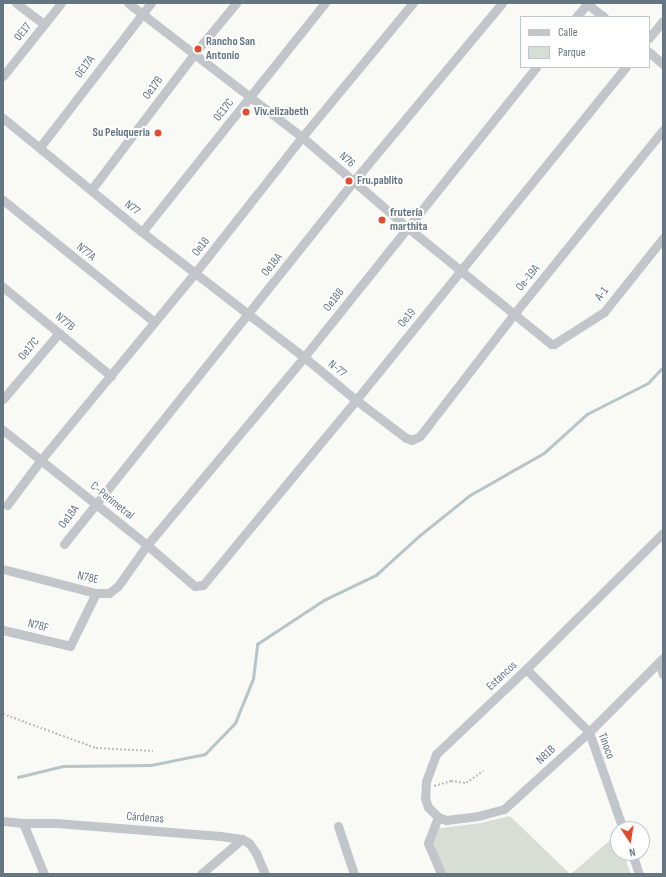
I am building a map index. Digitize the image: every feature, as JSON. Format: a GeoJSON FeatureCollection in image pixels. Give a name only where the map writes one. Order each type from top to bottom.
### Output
{"type":"FeatureCollection","features":[{"type":"Feature","properties":{"kind":"street"},"geometry":{"type":"LineString","coordinates":[[16,3],[44,24]]}},
{"type":"Feature","properties":{"kind":"street","name":"0E17"},"geometry":{"type":"LineString","coordinates":[[3,76],[60,3]]}},
{"type":"Feature","properties":{"kind":"street","name":"N76"},"geometry":{"type":"LineString","coordinates":[[128,3],[302,137],[407,227],[546,340]]}},
{"type":"Feature","properties":{"kind":"street","name":"0E17A"},"geometry":{"type":"LineString","coordinates":[[40,147],[150,3]]}},
{"type":"Feature","properties":{"kind":"street","name":"Oe17B"},"geometry":{"type":"LineString","coordinates":[[91,190],[194,55],[236,3]]}},
{"type":"Feature","properties":{"kind":"street","name":"0E17C"},"geometry":{"type":"LineString","coordinates":[[142,232],[325,3]]}},
{"type":"Feature","properties":{"kind":"street","name":"Oe18"},"geometry":{"type":"LineString","coordinates":[[7,505],[40,461],[195,273],[302,137],[413,3]]}},
{"type":"Feature","properties":{"kind":"street","name":"Oe18A"},"geometry":{"type":"LineString","coordinates":[[64,544],[95,503],[354,182],[502,3]]}},
{"type":"Feature","properties":{"kind":"street"},"geometry":{"type":"LineString","coordinates":[[577,16],[587,3],[603,16]]}},
{"type":"Feature","properties":{"kind":"street"},"geometry":{"type":"LineString","coordinates":[[650,37],[663,21]]}},
{"type":"Feature","properties":{"kind":"street"},"geometry":{"type":"LineString","coordinates":[[650,53],[663,64]]}},
{"type":"Feature","properties":{"kind":"street","name":"Oe18B"},"geometry":{"type":"LineString","coordinates":[[147,545],[304,358],[535,68]]}},
{"type":"Feature","properties":{"kind":"street","name":"Oe19"},"geometry":{"type":"LineString","coordinates":[[207,583],[625,68]]}},
{"type":"Feature","properties":{"kind":"street","name":"N77"},"geometry":{"type":"LineString","coordinates":[[3,118],[142,232],[248,314]]}},
{"type":"Feature","properties":{"kind":"street","name":"Oe-19A"},"geometry":{"type":"LineString","coordinates":[[412,440],[420,436],[514,314],[663,130]]}},
{"type":"Feature","properties":{"kind":"street","name":"N77A"},"geometry":{"type":"LineString","coordinates":[[3,200],[154,322]]}},
{"type":"Feature","properties":{"kind":"street","name":"A-1"},"geometry":{"type":"LineString","coordinates":[[546,340],[554,344],[604,312],[663,238]]}},
{"type":"Feature","properties":{"kind":"street","name":"N77B"},"geometry":{"type":"LineString","coordinates":[[4,291],[111,376]]}},
{"type":"Feature","properties":{"kind":"street","name":"N-77"},"geometry":{"type":"LineString","coordinates":[[248,314],[356,400],[406,438],[412,440]]}},
{"type":"Feature","properties":{"kind":"street","name":"Oe17C"},"geometry":{"type":"LineString","coordinates":[[3,399],[58,333]]}},
{"type":"Feature","properties":{"kind":"street","name":"C-Perimetral"},"geometry":{"type":"LineString","coordinates":[[3,430],[147,545],[191,583],[199,586],[207,583]]}},
{"type":"Feature","properties":{"kind":"street","name":"Estancos"},"geometry":{"type":"LineString","coordinates":[[438,817],[427,806],[425,790],[426,781],[436,754],[526,669],[663,533]]}},
{"type":"Feature","properties":{"kind":"street","name":"N78E"},"geometry":{"type":"LineString","coordinates":[[3,569],[96,593],[109,593],[118,586],[147,545]]}},
{"type":"Feature","properties":{"kind":"street","name":"N78F"},"geometry":{"type":"LineString","coordinates":[[3,630],[70,646],[73,643],[96,593]]}},
{"type":"Feature","properties":{"kind":"street"},"geometry":{"type":"LineString","coordinates":[[661,660],[663,674]]}},
{"type":"Feature","properties":{"kind":"street","name":"N81B"},"geometry":{"type":"LineString","coordinates":[[438,817],[446,820],[478,816],[504,809],[589,732],[661,660]]}},
{"type":"Feature","properties":{"kind":"street","name":"Tinoco"},"geometry":{"type":"LineString","coordinates":[[526,669],[589,732],[620,821]]}},
{"type":"Feature","properties":{"kind":"street"},"geometry":{"type":"LineString","coordinates":[[438,817],[428,843],[441,874]]}},
{"type":"Feature","properties":{"kind":"street","name":"Cárdenas"},"geometry":{"type":"LineString","coordinates":[[3,821],[23,824],[64,824],[242,839]]}},
{"type":"Feature","properties":{"kind":"street"},"geometry":{"type":"LineString","coordinates":[[23,824],[44,874]]}},
{"type":"Feature","properties":{"kind":"street"},"geometry":{"type":"LineString","coordinates":[[338,826],[354,874]]}},
{"type":"Feature","properties":{"kind":"street"},"geometry":{"type":"LineString","coordinates":[[201,874],[242,839],[249,843],[256,853],[265,874]]}},
{"type":"Feature","properties":{"kind":"street"},"geometry":{"type":"LineString","coordinates":[[635,861],[639,874]]}},
{"type":"Feature","properties":{"kind":"path"},"geometry":{"type":"LineString","coordinates":[[3,714],[96,748],[153,751]]}},
{"type":"Feature","properties":{"kind":"path"},"geometry":{"type":"LineString","coordinates":[[425,790],[451,781],[466,783],[483,771]]}},
{"type":"Feature","properties":{"kind":"green space"},"geometry":{"type":"Polygon","coordinates":[[[510,816],[570,874],[439,874],[431,844],[434,829],[481,823],[510,816]]]}},
{"type":"Feature","properties":{"kind":"green space"},"geometry":{"type":"Polygon","coordinates":[[[610,840],[610,861],[626,861],[631,874],[571,874],[610,840]]]}},
{"type":"Feature","properties":{"kind":"waterway"},"geometry":{"type":"LineString","coordinates":[[18,777],[63,766],[151,765],[205,754],[235,723],[253,679],[257,644],[324,600],[376,575],[419,536],[470,495],[544,453],[587,414],[648,383],[663,367]]}},
{"type":"Feature","properties":{"kind":"place","name":"Rancho San Antonio"},"geometry":{"type":"Point","coordinates":[198,49]}},
{"type":"Feature","properties":{"kind":"place","name":"Viv.elizabeth"},"geometry":{"type":"Point","coordinates":[246,112]}},
{"type":"Feature","properties":{"kind":"place","name":"Su Peluqueria"},"geometry":{"type":"Point","coordinates":[158,133]}},
{"type":"Feature","properties":{"kind":"place","name":"Fru.pablito"},"geometry":{"type":"Point","coordinates":[349,181]}},
{"type":"Feature","properties":{"kind":"place","name":"frutería marthita"},"geometry":{"type":"Point","coordinates":[382,220]}}]}
